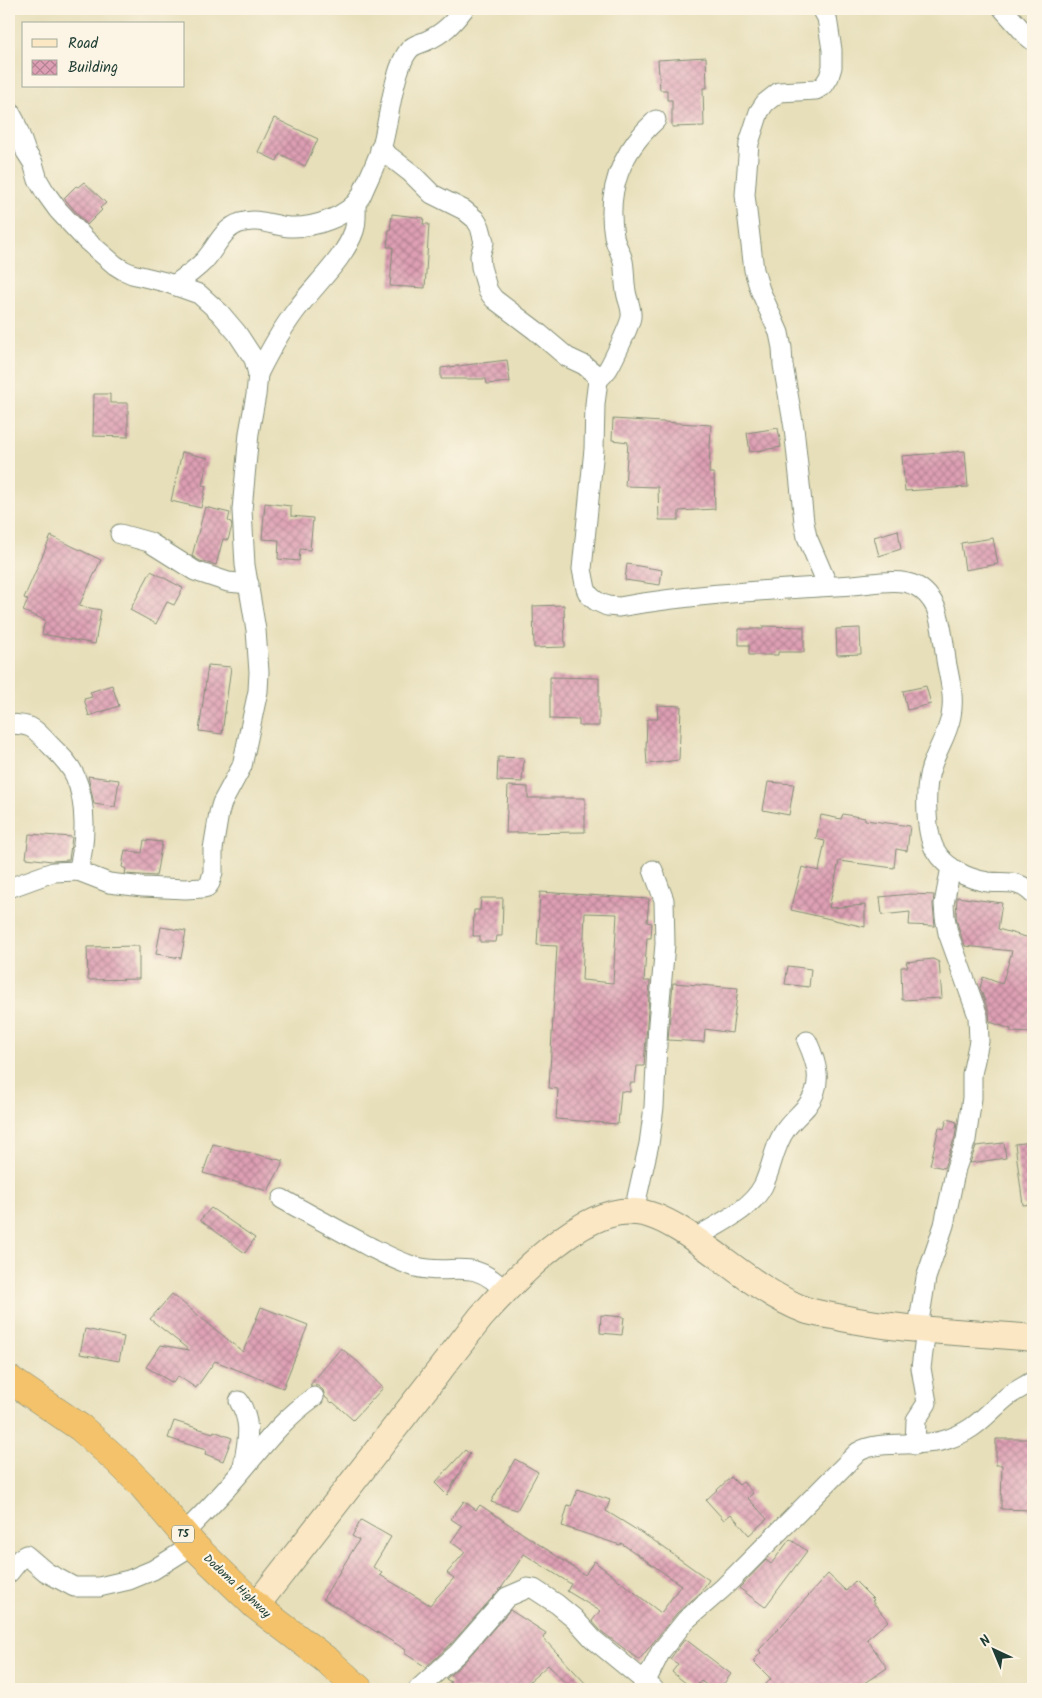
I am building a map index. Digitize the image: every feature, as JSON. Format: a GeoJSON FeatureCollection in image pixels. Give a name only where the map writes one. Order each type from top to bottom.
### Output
{"type":"FeatureCollection","features":[{"type":"Feature","properties":{"kind":"highway","name":"Dodoma Highway"},"geometry":{"type":"LineString","coordinates":[[9,1379],[81,1428],[142,1485],[188,1539],[256,1606],[329,1662],[359,1689]]}},
{"type":"Feature","properties":{"kind":"street"},"geometry":{"type":"LineString","coordinates":[[174,285],[205,260],[224,234],[233,226],[251,221],[264,221],[291,227],[311,225],[347,212],[356,204],[380,149],[392,99],[406,54],[414,46],[444,32],[464,9]]}},
{"type":"Feature","properties":{"kind":"street"},"geometry":{"type":"LineString","coordinates":[[822,9],[827,18],[832,50],[832,67],[829,77],[824,85],[816,90],[779,92],[765,103],[759,112],[749,143],[745,195],[754,270],[760,290],[781,341],[807,537],[828,586]]}},
{"type":"Feature","properties":{"kind":"street"},"geometry":{"type":"LineString","coordinates":[[1004,9],[1033,41]]}},
{"type":"Feature","properties":{"kind":"street"},"geometry":{"type":"LineString","coordinates":[[9,110],[26,152],[33,163],[38,180],[45,192],[58,210],[86,240],[123,270],[140,277],[174,285],[199,294],[220,313],[248,348],[254,359],[258,374],[249,433],[242,510],[245,565],[256,630],[259,672],[258,691],[242,766],[222,803],[213,849],[213,872],[209,885],[203,888],[185,889],[143,887],[109,883],[78,871],[53,872],[9,888]]}},
{"type":"Feature","properties":{"kind":"street"},"geometry":{"type":"LineString","coordinates":[[656,120],[628,151],[612,192],[614,236],[622,259],[631,316],[628,327],[608,368],[598,380],[595,404],[594,449],[582,568],[586,589],[589,595],[596,601],[607,606],[619,607],[708,594],[882,582],[904,582],[922,590],[936,608],[953,697],[952,716],[931,766],[928,783],[928,815],[930,836],[934,849],[951,868],[974,879],[1019,884],[1033,894]]}},
{"type":"Feature","properties":{"kind":"street"},"geometry":{"type":"LineString","coordinates":[[380,149],[411,173],[432,194],[464,210],[475,219],[480,227],[484,242],[480,256],[480,267],[490,294],[567,357],[589,368],[598,380]]}},
{"type":"Feature","properties":{"kind":"street"},"geometry":{"type":"LineString","coordinates":[[258,374],[282,330],[324,277],[346,245],[354,231],[356,204]]}},
{"type":"Feature","properties":{"kind":"street"},"geometry":{"type":"LineString","coordinates":[[120,534],[149,542],[195,571],[228,582],[249,584]]}},
{"type":"Feature","properties":{"kind":"street"},"geometry":{"type":"LineString","coordinates":[[9,724],[25,725],[35,730],[63,758],[75,774],[84,822],[85,840],[78,871]]}},
{"type":"Feature","properties":{"kind":"street"},"geometry":{"type":"LineString","coordinates":[[915,1445],[916,1420],[927,1403],[921,1368],[926,1278],[944,1224],[956,1168],[966,1140],[971,1114],[972,1074],[978,1041],[978,1016],[948,933],[945,917],[944,904],[951,868]]}},
{"type":"Feature","properties":{"kind":"street"},"geometry":{"type":"LineString","coordinates":[[636,1212],[650,1144],[665,944],[664,900],[653,870]]}},
{"type":"Feature","properties":{"kind":"street"},"geometry":{"type":"LineString","coordinates":[[694,1239],[734,1214],[759,1193],[786,1129],[809,1104],[818,1084],[815,1058],[807,1041]]}},
{"type":"Feature","properties":{"kind":"street"},"geometry":{"type":"LineString","coordinates":[[282,1199],[346,1234],[416,1267],[435,1270],[461,1268],[478,1271],[489,1277],[505,1291]]}},
{"type":"Feature","properties":{"kind":"street"},"geometry":{"type":"LineString","coordinates":[[256,1606],[481,1317],[545,1253],[588,1222],[621,1212],[636,1212],[654,1216],[694,1239],[748,1278],[806,1310],[868,1323],[1033,1338]]}},
{"type":"Feature","properties":{"kind":"street"},"geometry":{"type":"LineString","coordinates":[[418,1689],[458,1653],[507,1597],[516,1591],[528,1588],[534,1589],[557,1604],[574,1618],[593,1639],[647,1687],[661,1651],[686,1620],[723,1588],[858,1452],[864,1448],[875,1446],[915,1445],[945,1440],[968,1431],[1008,1397],[1033,1381]]}},
{"type":"Feature","properties":{"kind":"street"},"geometry":{"type":"LineString","coordinates":[[9,1573],[21,1558],[26,1556],[46,1572],[74,1587],[99,1587],[129,1580],[154,1570],[188,1539],[211,1507],[269,1436],[314,1397]]}},
{"type":"Feature","properties":{"kind":"street"},"geometry":{"type":"LineString","coordinates":[[239,1401],[246,1412],[249,1428],[243,1470]]}},
{"type":"Feature","properties":{"kind":"building"},"geometry":{"type":"Polygon","coordinates":[[[706,57],[707,88],[703,88],[704,126],[672,127],[672,100],[667,100],[667,90],[660,90],[658,60],[706,57]]]}},
{"type":"Feature","properties":{"kind":"building"},"geometry":{"type":"Polygon","coordinates":[[[274,118],[318,139],[305,166],[280,154],[277,161],[258,152],[274,118]]]}},
{"type":"Feature","properties":{"kind":"building"},"geometry":{"type":"Polygon","coordinates":[[[84,182],[106,203],[100,208],[102,210],[87,225],[64,198],[76,186],[78,187],[84,182]]]}},
{"type":"Feature","properties":{"kind":"building"},"geometry":{"type":"Polygon","coordinates":[[[392,214],[424,218],[423,224],[429,224],[425,288],[390,286],[393,247],[387,247],[392,214]]]}},
{"type":"Feature","properties":{"kind":"building"},"geometry":{"type":"Polygon","coordinates":[[[507,360],[510,382],[487,384],[486,379],[441,379],[441,368],[507,360]]]}},
{"type":"Feature","properties":{"kind":"building"},"geometry":{"type":"Polygon","coordinates":[[[94,394],[110,394],[110,403],[128,403],[128,437],[93,436],[94,394]]]}},
{"type":"Feature","properties":{"kind":"building"},"geometry":{"type":"Polygon","coordinates":[[[613,419],[711,425],[709,473],[714,473],[715,509],[679,511],[679,520],[659,520],[658,487],[625,486],[628,442],[612,440],[613,419]]]}},
{"type":"Feature","properties":{"kind":"building"},"geometry":{"type":"Polygon","coordinates":[[[778,428],[781,447],[750,452],[747,433],[778,428]]]}},
{"type":"Feature","properties":{"kind":"building"},"geometry":{"type":"Polygon","coordinates":[[[965,451],[968,487],[905,491],[902,456],[965,451]]]}},
{"type":"Feature","properties":{"kind":"building"},"geometry":{"type":"Polygon","coordinates":[[[182,452],[208,458],[202,485],[206,486],[201,508],[171,501],[182,452]]]}},
{"type":"Feature","properties":{"kind":"building"},"geometry":{"type":"Polygon","coordinates":[[[265,503],[291,506],[291,516],[313,518],[310,550],[300,549],[299,561],[278,559],[279,540],[262,539],[265,503]]]}},
{"type":"Feature","properties":{"kind":"building"},"geometry":{"type":"Polygon","coordinates":[[[205,507],[230,513],[228,521],[231,522],[232,526],[228,540],[223,539],[216,565],[200,561],[192,556],[205,507]]]}},
{"type":"Feature","properties":{"kind":"building"},"geometry":{"type":"Polygon","coordinates":[[[898,530],[901,549],[879,556],[874,537],[898,530]]]}},
{"type":"Feature","properties":{"kind":"building"},"geometry":{"type":"Polygon","coordinates":[[[51,536],[101,560],[79,606],[101,610],[95,644],[42,634],[45,620],[23,611],[28,600],[24,598],[51,536]]]}},
{"type":"Feature","properties":{"kind":"building"},"geometry":{"type":"Polygon","coordinates":[[[993,538],[998,564],[965,570],[961,543],[993,538]]]}},
{"type":"Feature","properties":{"kind":"building"},"geometry":{"type":"Polygon","coordinates":[[[627,564],[662,570],[660,585],[625,580],[627,564]]]}},
{"type":"Feature","properties":{"kind":"building"},"geometry":{"type":"Polygon","coordinates":[[[151,571],[183,588],[174,605],[167,602],[156,624],[130,610],[151,571]]]}},
{"type":"Feature","properties":{"kind":"building"},"geometry":{"type":"Polygon","coordinates":[[[564,605],[565,647],[534,648],[533,606],[564,605]]]}},
{"type":"Feature","properties":{"kind":"building"},"geometry":{"type":"Polygon","coordinates":[[[763,626],[804,627],[804,652],[778,652],[778,655],[749,655],[749,645],[739,645],[739,629],[763,629],[763,626]]]}},
{"type":"Feature","properties":{"kind":"building"},"geometry":{"type":"Polygon","coordinates":[[[860,628],[861,654],[837,655],[836,629],[860,628]]]}},
{"type":"Feature","properties":{"kind":"building"},"geometry":{"type":"Polygon","coordinates":[[[208,665],[231,667],[222,734],[199,731],[208,665]]]}},
{"type":"Feature","properties":{"kind":"building"},"geometry":{"type":"Polygon","coordinates":[[[550,677],[599,678],[599,726],[579,726],[579,720],[550,719],[550,677]]]}},
{"type":"Feature","properties":{"kind":"building"},"geometry":{"type":"Polygon","coordinates":[[[112,685],[119,706],[89,716],[84,699],[92,697],[90,692],[112,685]]]}},
{"type":"Feature","properties":{"kind":"building"},"geometry":{"type":"Polygon","coordinates":[[[926,686],[931,704],[907,710],[903,691],[926,686]]]}},
{"type":"Feature","properties":{"kind":"building"},"geometry":{"type":"Polygon","coordinates":[[[657,705],[681,706],[679,760],[647,764],[647,719],[658,719],[657,705]]]}},
{"type":"Feature","properties":{"kind":"building"},"geometry":{"type":"Polygon","coordinates":[[[498,757],[524,758],[522,782],[497,781],[498,757]]]}},
{"type":"Feature","properties":{"kind":"building"},"geometry":{"type":"Polygon","coordinates":[[[88,776],[119,780],[115,807],[94,804],[88,776]]]}},
{"type":"Feature","properties":{"kind":"building"},"geometry":{"type":"Polygon","coordinates":[[[768,782],[794,784],[789,815],[763,810],[768,782]]]}},
{"type":"Feature","properties":{"kind":"building"},"geometry":{"type":"Polygon","coordinates":[[[508,786],[528,787],[528,798],[585,798],[585,832],[506,833],[508,786]]]}},
{"type":"Feature","properties":{"kind":"building"},"geometry":{"type":"Polygon","coordinates":[[[843,814],[865,818],[865,820],[910,826],[907,851],[896,849],[894,868],[839,861],[829,908],[865,905],[865,927],[791,910],[802,867],[819,871],[825,841],[816,839],[821,815],[841,819],[843,814]]]}},
{"type":"Feature","properties":{"kind":"building"},"geometry":{"type":"Polygon","coordinates":[[[29,834],[72,837],[69,860],[52,861],[26,858],[29,834]]]}},
{"type":"Feature","properties":{"kind":"building"},"geometry":{"type":"Polygon","coordinates":[[[144,840],[162,842],[156,876],[125,874],[126,869],[122,867],[125,850],[142,853],[144,840]]]}},
{"type":"Feature","properties":{"kind":"building"},"geometry":{"type":"Polygon","coordinates":[[[540,892],[649,899],[647,922],[652,923],[651,938],[647,938],[644,981],[650,981],[644,1066],[637,1066],[635,1083],[630,1083],[630,1092],[621,1091],[618,1124],[556,1119],[558,1089],[549,1088],[557,946],[537,945],[540,892]],[[585,913],[582,980],[613,983],[617,914],[585,913]]]}},
{"type":"Feature","properties":{"kind":"building"},"geometry":{"type":"Polygon","coordinates":[[[910,894],[934,895],[935,926],[909,925],[910,912],[882,915],[880,897],[910,894]]]}},
{"type":"Feature","properties":{"kind":"building"},"geometry":{"type":"Polygon","coordinates":[[[957,897],[1002,903],[998,929],[1033,939],[1033,1033],[1011,1032],[1011,1029],[990,1022],[989,1012],[980,988],[983,977],[1002,984],[1012,951],[965,946],[956,916],[957,897]]]}},
{"type":"Feature","properties":{"kind":"building"},"geometry":{"type":"Polygon","coordinates":[[[481,898],[503,898],[502,936],[497,936],[496,942],[480,942],[480,936],[473,936],[474,910],[480,910],[481,898]]]}},
{"type":"Feature","properties":{"kind":"building"},"geometry":{"type":"Polygon","coordinates":[[[161,927],[186,931],[181,958],[156,954],[161,927]]]}},
{"type":"Feature","properties":{"kind":"building"},"geometry":{"type":"Polygon","coordinates":[[[139,946],[139,979],[88,980],[87,947],[139,946]]]}},
{"type":"Feature","properties":{"kind":"building"},"geometry":{"type":"Polygon","coordinates":[[[933,959],[939,962],[942,998],[902,1000],[901,967],[908,967],[906,962],[933,959]]]}},
{"type":"Feature","properties":{"kind":"building"},"geometry":{"type":"Polygon","coordinates":[[[788,966],[811,969],[809,987],[785,984],[788,966]]]}},
{"type":"Feature","properties":{"kind":"building"},"geometry":{"type":"Polygon","coordinates":[[[673,983],[738,988],[732,1033],[705,1029],[704,1042],[668,1040],[673,983]]]}},
{"type":"Feature","properties":{"kind":"building"},"geometry":{"type":"Polygon","coordinates":[[[947,1119],[957,1122],[955,1137],[944,1168],[930,1165],[939,1127],[944,1129],[947,1119]]]}},
{"type":"Feature","properties":{"kind":"building"},"geometry":{"type":"Polygon","coordinates":[[[1033,1142],[1033,1204],[1023,1205],[1015,1144],[1033,1142]]]}},
{"type":"Feature","properties":{"kind":"building"},"geometry":{"type":"Polygon","coordinates":[[[1004,1143],[1006,1158],[970,1163],[976,1146],[1004,1143]]]}},
{"type":"Feature","properties":{"kind":"building"},"geometry":{"type":"Polygon","coordinates":[[[213,1144],[284,1161],[268,1191],[203,1173],[213,1144]]]}},
{"type":"Feature","properties":{"kind":"building"},"geometry":{"type":"Polygon","coordinates":[[[211,1208],[255,1238],[245,1253],[200,1220],[211,1208]]]}},
{"type":"Feature","properties":{"kind":"building"},"geometry":{"type":"Polygon","coordinates":[[[172,1294],[243,1352],[261,1307],[308,1325],[283,1388],[215,1361],[196,1388],[178,1376],[173,1383],[146,1367],[161,1345],[189,1350],[150,1319],[172,1294]]]}},
{"type":"Feature","properties":{"kind":"building"},"geometry":{"type":"Polygon","coordinates":[[[601,1315],[624,1317],[622,1335],[600,1333],[601,1315]]]}},
{"type":"Feature","properties":{"kind":"building"},"geometry":{"type":"Polygon","coordinates":[[[85,1329],[124,1337],[119,1361],[80,1354],[85,1329]]]}},
{"type":"Feature","properties":{"kind":"building"},"geometry":{"type":"Polygon","coordinates":[[[341,1348],[358,1362],[383,1388],[353,1420],[325,1397],[323,1390],[318,1386],[310,1385],[341,1348]]]}},
{"type":"Feature","properties":{"kind":"building"},"geometry":{"type":"Polygon","coordinates":[[[174,1421],[213,1433],[214,1431],[232,1438],[223,1461],[205,1454],[206,1450],[168,1438],[174,1421]]]}},
{"type":"Feature","properties":{"kind":"building"},"geometry":{"type":"Polygon","coordinates":[[[996,1439],[1030,1439],[1030,1474],[1033,1474],[1033,1510],[1001,1509],[1002,1465],[996,1465],[996,1439]]]}},
{"type":"Feature","properties":{"kind":"building"},"geometry":{"type":"Polygon","coordinates":[[[465,1450],[470,1454],[447,1495],[435,1483],[465,1450]]]}},
{"type":"Feature","properties":{"kind":"building"},"geometry":{"type":"Polygon","coordinates":[[[515,1459],[538,1472],[517,1510],[491,1502],[515,1459]]]}},
{"type":"Feature","properties":{"kind":"building"},"geometry":{"type":"Polygon","coordinates":[[[731,1477],[739,1485],[743,1482],[753,1493],[748,1498],[767,1519],[749,1535],[731,1514],[724,1520],[706,1500],[731,1477]]]}},
{"type":"Feature","properties":{"kind":"building"},"geometry":{"type":"Polygon","coordinates":[[[578,1489],[610,1500],[606,1511],[653,1540],[709,1580],[700,1593],[677,1613],[639,1660],[601,1631],[592,1621],[600,1611],[567,1591],[571,1584],[524,1554],[502,1587],[450,1645],[426,1667],[404,1653],[406,1650],[323,1599],[359,1540],[352,1536],[361,1520],[391,1537],[373,1567],[382,1573],[380,1575],[430,1605],[454,1578],[447,1573],[465,1552],[451,1542],[462,1526],[451,1519],[464,1501],[476,1510],[480,1505],[585,1575],[594,1561],[661,1613],[681,1585],[621,1543],[620,1545],[562,1526],[568,1505],[571,1506],[578,1489]]]}},
{"type":"Feature","properties":{"kind":"building"},"geometry":{"type":"Polygon","coordinates":[[[790,1539],[807,1551],[765,1607],[739,1588],[766,1560],[771,1564],[790,1539]]]}},
{"type":"Feature","properties":{"kind":"building"},"geometry":{"type":"Polygon","coordinates":[[[828,1574],[846,1591],[855,1581],[874,1600],[872,1601],[888,1621],[867,1639],[887,1668],[855,1689],[761,1689],[771,1679],[753,1661],[761,1653],[759,1650],[828,1574]]]}},
{"type":"Feature","properties":{"kind":"building"},"geometry":{"type":"Polygon","coordinates":[[[510,1610],[546,1633],[543,1638],[588,1686],[585,1689],[571,1689],[548,1665],[521,1689],[443,1689],[451,1682],[446,1679],[466,1660],[510,1610]]]}},
{"type":"Feature","properties":{"kind":"building"},"geometry":{"type":"Polygon","coordinates":[[[685,1639],[731,1674],[720,1689],[712,1689],[701,1681],[693,1689],[672,1672],[678,1664],[670,1659],[685,1639]]]}}]}
